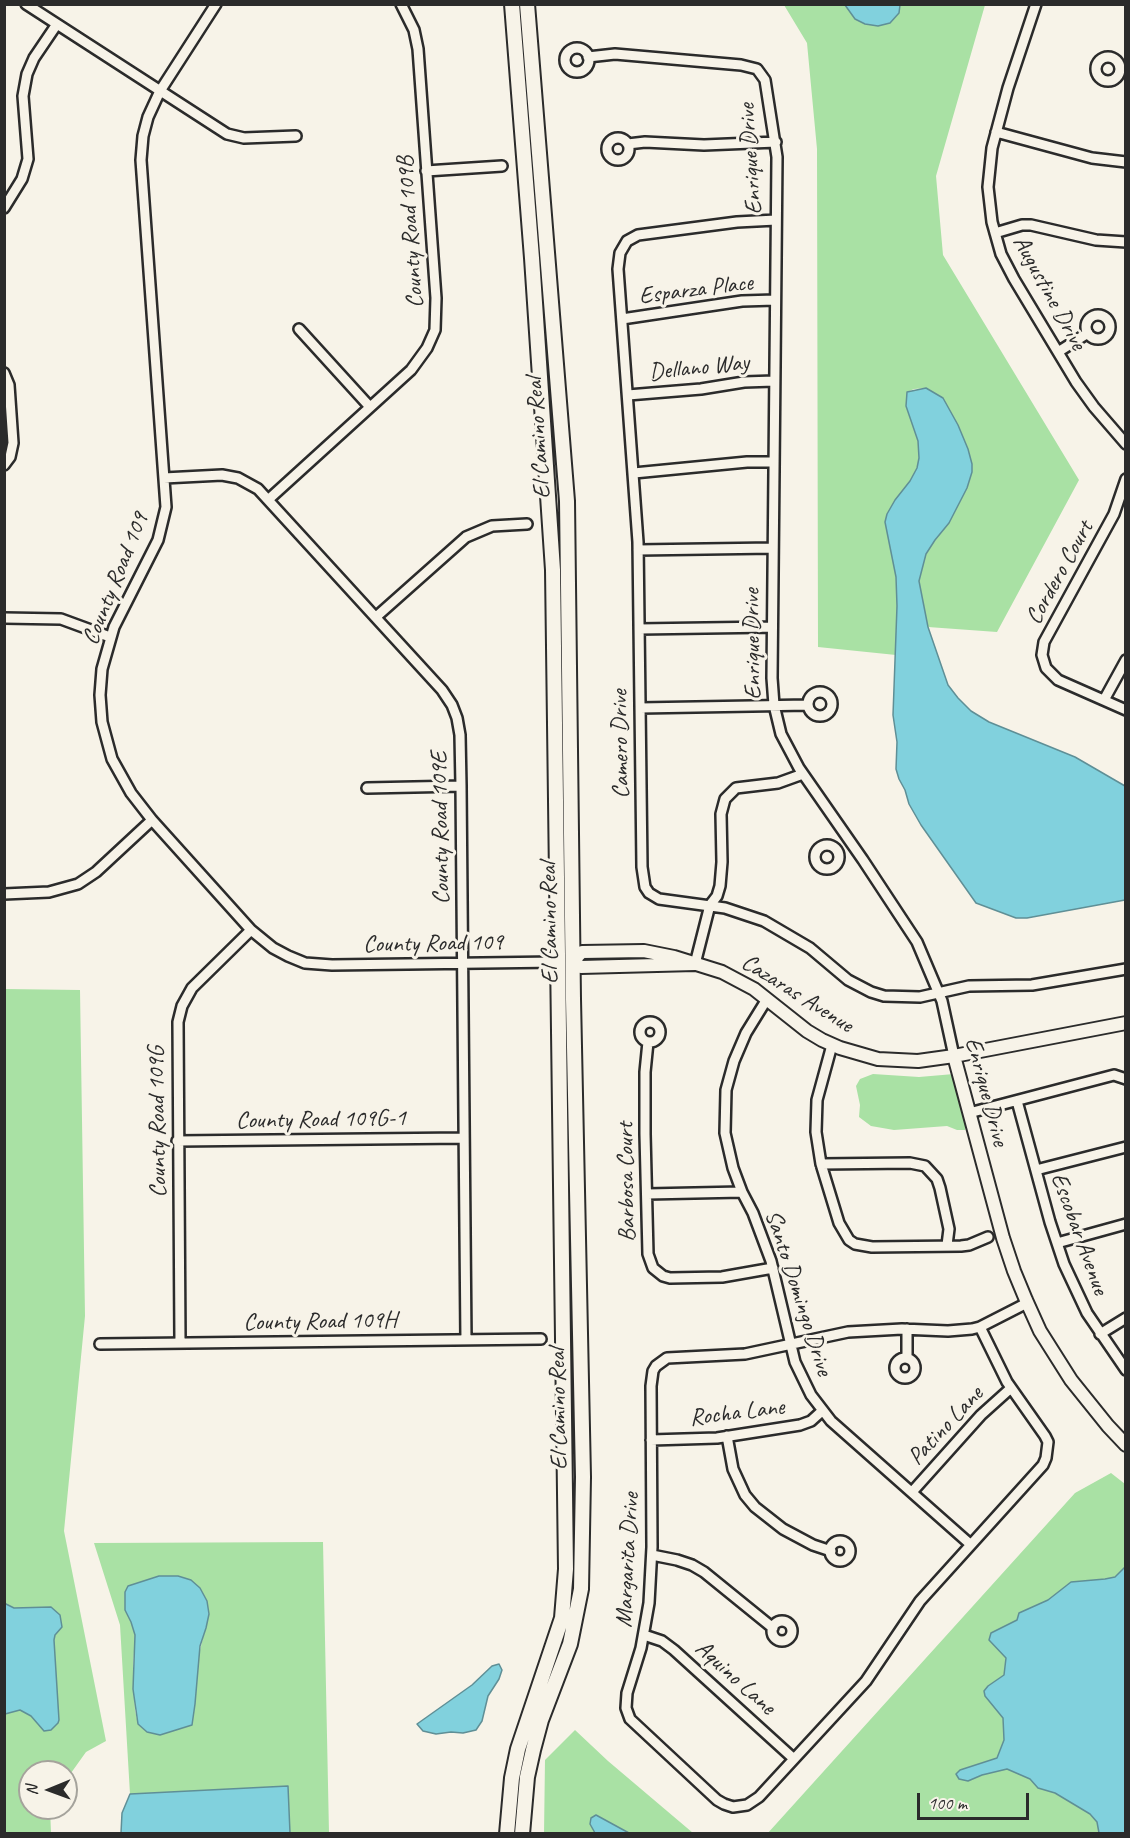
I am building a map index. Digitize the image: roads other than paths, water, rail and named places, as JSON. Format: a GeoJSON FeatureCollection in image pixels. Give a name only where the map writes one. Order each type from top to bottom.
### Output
{"type":"FeatureCollection","features":[{"type":"Feature","properties":{"kind":"main road","name":"El Camino Real"},"geometry":{"type":"LineString","coordinates":[[507,1833],[509,1799],[518,1749],[562,1618],[566,1569],[553,570],[512,4]]}},
{"type":"Feature","properties":{"kind":"main road","name":"El Camino Real"},"geometry":{"type":"LineString","coordinates":[[522,1833],[527,1777],[533,1750],[570,1644],[581,1589],[582,1465],[567,501],[527,4]]}},
{"type":"Feature","properties":{"kind":"main road"},"geometry":{"type":"LineString","coordinates":[[557,962],[573,961]]}},
{"type":"Feature","properties":{"kind":"street"},"geometry":{"type":"LineString","coordinates":[[26,4],[220,130],[235,137],[252,139],[296,136]]}},
{"type":"Feature","properties":{"kind":"street","name":"County Road 109"},"geometry":{"type":"LineString","coordinates":[[216,4],[160,92],[145,126],[141,160],[166,507],[161,532],[110,637],[100,681],[101,710],[112,759],[123,782],[152,820],[251,930],[280,953],[313,964],[557,962]]}},
{"type":"Feature","properties":{"kind":"street","name":"County Road 109B"},"geometry":{"type":"LineString","coordinates":[[269,499],[417,364],[428,348],[435,330],[436,298],[416,38],[401,4]]}},
{"type":"Feature","properties":{"kind":"street","name":"Augustine Drive"},"geometry":{"type":"LineString","coordinates":[[1036,4],[1008,88],[992,147],[988,187],[995,233],[1006,265],[1058,352],[1094,407],[1125,444]]}},
{"type":"Feature","properties":{"kind":"street"},"geometry":{"type":"LineString","coordinates":[[4,208],[22,179],[28,159],[24,96],[27,74],[34,58],[57,24]]}},
{"type":"Feature","properties":{"kind":"street","name":"Enrique Drive"},"geometry":{"type":"LineString","coordinates":[[588,57],[615,54],[741,65],[757,69],[765,80],[776,142],[772,627],[774,705],[784,740],[803,774],[908,927],[926,960],[939,993],[969,1113],[1010,1260],[1027,1304],[1040,1331],[1071,1380],[1125,1445]]}},
{"type":"Feature","properties":{"kind":"street"},"geometry":{"type":"LineString","coordinates":[[996,132],[1092,158],[1125,162]]}},
{"type":"Feature","properties":{"kind":"street"},"geometry":{"type":"LineString","coordinates":[[628,144],[645,142],[704,145],[776,142]]}},
{"type":"Feature","properties":{"kind":"street"},"geometry":{"type":"LineString","coordinates":[[426,171],[502,166]]}},
{"type":"Feature","properties":{"kind":"street","name":"Camero Drive"},"geometry":{"type":"LineString","coordinates":[[776,220],[737,222],[650,233],[631,238],[622,247],[618,259],[638,550],[642,867],[645,887],[649,893],[659,899],[710,905],[744,913],[778,928],[810,948],[848,980],[871,993],[907,998],[969,986],[1015,986],[1053,982],[1125,969]]}},
{"type":"Feature","properties":{"kind":"street"},"geometry":{"type":"LineString","coordinates":[[995,233],[1022,225],[1031,225],[1096,240],[1125,242]]}},
{"type":"Feature","properties":{"kind":"street","name":"Esparza Place"},"geometry":{"type":"LineString","coordinates":[[622,319],[742,302],[775,300]]}},
{"type":"Feature","properties":{"kind":"street"},"geometry":{"type":"LineString","coordinates":[[299,329],[370,407]]}},
{"type":"Feature","properties":{"kind":"street"},"geometry":{"type":"LineString","coordinates":[[1058,352],[1088,333]]}},
{"type":"Feature","properties":{"kind":"street"},"geometry":{"type":"LineString","coordinates":[[4,373],[9,385],[13,443],[10,457],[4,465]]}},
{"type":"Feature","properties":{"kind":"street","name":"Dellano Way"},"geometry":{"type":"LineString","coordinates":[[628,395],[744,382],[774,381]]}},
{"type":"Feature","properties":{"kind":"street"},"geometry":{"type":"LineString","coordinates":[[634,474],[734,463],[773,462]]}},
{"type":"Feature","properties":{"kind":"street","name":"County Road 109E"},"geometry":{"type":"LineString","coordinates":[[164,478],[230,476],[252,485],[269,499],[442,690],[452,705],[459,726],[461,786],[466,1340]]}},
{"type":"Feature","properties":{"kind":"street","name":"Cordero Court"},"geometry":{"type":"LineString","coordinates":[[1125,479],[1114,514],[1042,649],[1044,663],[1051,675],[1125,710]]}},
{"type":"Feature","properties":{"kind":"street"},"geometry":{"type":"LineString","coordinates":[[376,617],[466,537],[492,526],[527,524]]}},
{"type":"Feature","properties":{"kind":"street"},"geometry":{"type":"LineString","coordinates":[[638,550],[773,548]]}},
{"type":"Feature","properties":{"kind":"street"},"geometry":{"type":"LineString","coordinates":[[4,618],[61,619],[110,637]]}},
{"type":"Feature","properties":{"kind":"street"},"geometry":{"type":"LineString","coordinates":[[639,629],[772,627]]}},
{"type":"Feature","properties":{"kind":"street"},"geometry":{"type":"LineString","coordinates":[[1104,700],[1125,660]]}},
{"type":"Feature","properties":{"kind":"street"},"geometry":{"type":"LineString","coordinates":[[640,708],[808,705]]}},
{"type":"Feature","properties":{"kind":"street"},"geometry":{"type":"LineString","coordinates":[[695,964],[710,905],[717,896],[720,886],[721,814],[722,806],[729,793],[742,786],[778,783],[803,774]]}},
{"type":"Feature","properties":{"kind":"street"},"geometry":{"type":"LineString","coordinates":[[367,788],[461,786]]}},
{"type":"Feature","properties":{"kind":"street"},"geometry":{"type":"LineString","coordinates":[[4,894],[49,892],[78,884],[96,872],[152,820]]}},
{"type":"Feature","properties":{"kind":"street"},"geometry":{"type":"LineString","coordinates":[[837,850],[849,840]]}},
{"type":"Feature","properties":{"kind":"street","name":"County Road 109G"},"geometry":{"type":"LineString","coordinates":[[180,1343],[177,1030],[182,1005],[198,981],[251,930]]}},
{"type":"Feature","properties":{"kind":"street","name":"Cazaras Avenue"},"geometry":{"type":"LineString","coordinates":[[573,961],[581,967],[695,964],[739,980],[807,1031],[832,1045],[878,1059],[918,1061],[954,1056],[1125,1023]]}},
{"type":"Feature","properties":{"kind":"street","name":"Santo Domingo Drive"},"geometry":{"type":"LineString","coordinates":[[767,999],[739,1047],[726,1090],[725,1133],[733,1168],[753,1213],[773,1268],[790,1344],[802,1377],[822,1411],[831,1421],[970,1544]]}},
{"type":"Feature","properties":{"kind":"street","name":"Barbosa Court"},"geometry":{"type":"LineString","coordinates":[[648,1042],[645,1072],[648,1254],[653,1268],[663,1276],[670,1278],[722,1277],[773,1268]]}},
{"type":"Feature","properties":{"kind":"street"},"geometry":{"type":"LineString","coordinates":[[832,1045],[817,1100],[816,1132],[821,1164],[844,1234],[855,1244],[873,1247],[969,1245],[988,1237]]}},
{"type":"Feature","properties":{"kind":"street"},"geometry":{"type":"LineString","coordinates":[[969,1113],[1114,1075],[1125,1079]]}},
{"type":"Feature","properties":{"kind":"street","name":"Escobar Avenue"},"geometry":{"type":"LineString","coordinates":[[1017,1101],[1057,1243],[1079,1297],[1100,1334],[1125,1370]]}},
{"type":"Feature","properties":{"kind":"street","name":"County Road 109G-1"},"geometry":{"type":"LineString","coordinates":[[177,1141],[464,1138]]}},
{"type":"Feature","properties":{"kind":"street"},"geometry":{"type":"LineString","coordinates":[[1036,1170],[1125,1148]]}},
{"type":"Feature","properties":{"kind":"street"},"geometry":{"type":"LineString","coordinates":[[821,1164],[910,1163],[925,1166],[937,1179],[940,1188],[949,1229],[947,1245]]}},
{"type":"Feature","properties":{"kind":"street"},"geometry":{"type":"LineString","coordinates":[[647,1194],[742,1192]]}},
{"type":"Feature","properties":{"kind":"street"},"geometry":{"type":"LineString","coordinates":[[1057,1243],[1125,1224]]}},
{"type":"Feature","properties":{"kind":"street","name":"Margarita Drive"},"geometry":{"type":"LineString","coordinates":[[980,1327],[994,1359],[1011,1388],[1045,1436],[1048,1442],[1047,1458],[920,1601],[866,1681],[752,1803],[733,1807],[717,1800],[630,1719],[628,1713],[627,1693],[644,1635],[649,1603],[652,1555],[651,1378],[656,1366],[661,1361],[675,1358],[745,1354],[848,1332],[906,1329],[960,1330],[980,1327],[1027,1304]]}},
{"type":"Feature","properties":{"kind":"street"},"geometry":{"type":"LineString","coordinates":[[1100,1334],[1125,1318]]}},
{"type":"Feature","properties":{"kind":"street"},"geometry":{"type":"LineString","coordinates":[[906,1329],[907,1358]]}},
{"type":"Feature","properties":{"kind":"street","name":"County Road 109H"},"geometry":{"type":"LineString","coordinates":[[100,1344],[541,1339]]}},
{"type":"Feature","properties":{"kind":"street","name":"Patino Lane"},"geometry":{"type":"LineString","coordinates":[[912,1492],[981,1415],[1011,1388]]}},
{"type":"Feature","properties":{"kind":"street","name":"Rocha Lane"},"geometry":{"type":"LineString","coordinates":[[651,1440],[699,1439],[807,1424],[822,1411]]}},
{"type":"Feature","properties":{"kind":"street"},"geometry":{"type":"LineString","coordinates":[[727,1436],[733,1468],[745,1495],[755,1508],[783,1529],[813,1545],[831,1551]]}},
{"type":"Feature","properties":{"kind":"street"},"geometry":{"type":"LineString","coordinates":[[652,1555],[677,1560],[704,1572],[773,1628]]}},
{"type":"Feature","properties":{"kind":"street","name":"Aquino Lane"},"geometry":{"type":"LineString","coordinates":[[644,1635],[662,1641],[674,1650],[794,1759]]}},
{"type":"Feature","properties":{"kind":"water"},"geometry":{"type":"Polygon","coordinates":[[[845,5],[900,5],[899,13],[890,23],[878,26],[865,24],[855,19],[845,5]]]}},
{"type":"Feature","properties":{"kind":"water"},"geometry":{"type":"Polygon","coordinates":[[[926,388],[943,398],[958,425],[972,464],[967,488],[949,523],[926,554],[919,581],[928,627],[948,685],[971,711],[989,722],[1075,757],[1125,786],[1125,900],[1027,918],[1016,918],[976,903],[921,825],[899,779],[896,769],[897,742],[893,715],[896,577],[885,522],[895,500],[917,468],[919,458],[918,441],[906,406],[907,392],[926,388]]]}},
{"type":"Feature","properties":{"kind":"water"},"geometry":{"type":"Polygon","coordinates":[[[1125,1567],[1125,1833],[1099,1833],[1097,1822],[1090,1814],[1055,1793],[1038,1788],[1030,1779],[1007,1769],[968,1781],[959,1779],[956,1774],[960,1770],[997,1758],[1004,1740],[1003,1718],[985,1696],[984,1691],[1004,1675],[1006,1658],[989,1640],[991,1633],[1017,1620],[1019,1613],[1048,1600],[1071,1582],[1115,1577],[1125,1567]]]}},
{"type":"Feature","properties":{"kind":"water"},"geometry":{"type":"Polygon","coordinates":[[[159,1576],[178,1576],[191,1580],[200,1588],[207,1601],[209,1614],[200,1646],[192,1725],[160,1735],[147,1732],[138,1724],[133,1689],[135,1635],[125,1610],[125,1592],[128,1586],[159,1576]]]}},
{"type":"Feature","properties":{"kind":"water"},"geometry":{"type":"Polygon","coordinates":[[[4,1603],[14,1608],[51,1607],[60,1615],[62,1627],[54,1640],[59,1720],[51,1730],[44,1731],[31,1716],[20,1710],[5,1714],[4,1603]]]}},
{"type":"Feature","properties":{"kind":"water"},"geometry":{"type":"Polygon","coordinates":[[[499,1664],[502,1670],[499,1679],[488,1696],[482,1721],[476,1730],[436,1734],[423,1731],[417,1724],[472,1685],[492,1666],[499,1664]]]}},
{"type":"Feature","properties":{"kind":"water"},"geometry":{"type":"Polygon","coordinates":[[[288,1786],[290,1833],[121,1833],[122,1813],[130,1794],[288,1786]]]}},
{"type":"Feature","properties":{"kind":"water"},"geometry":{"type":"Polygon","coordinates":[[[596,1815],[629,1833],[595,1833],[590,1824],[591,1818],[596,1815]]]}}]}
